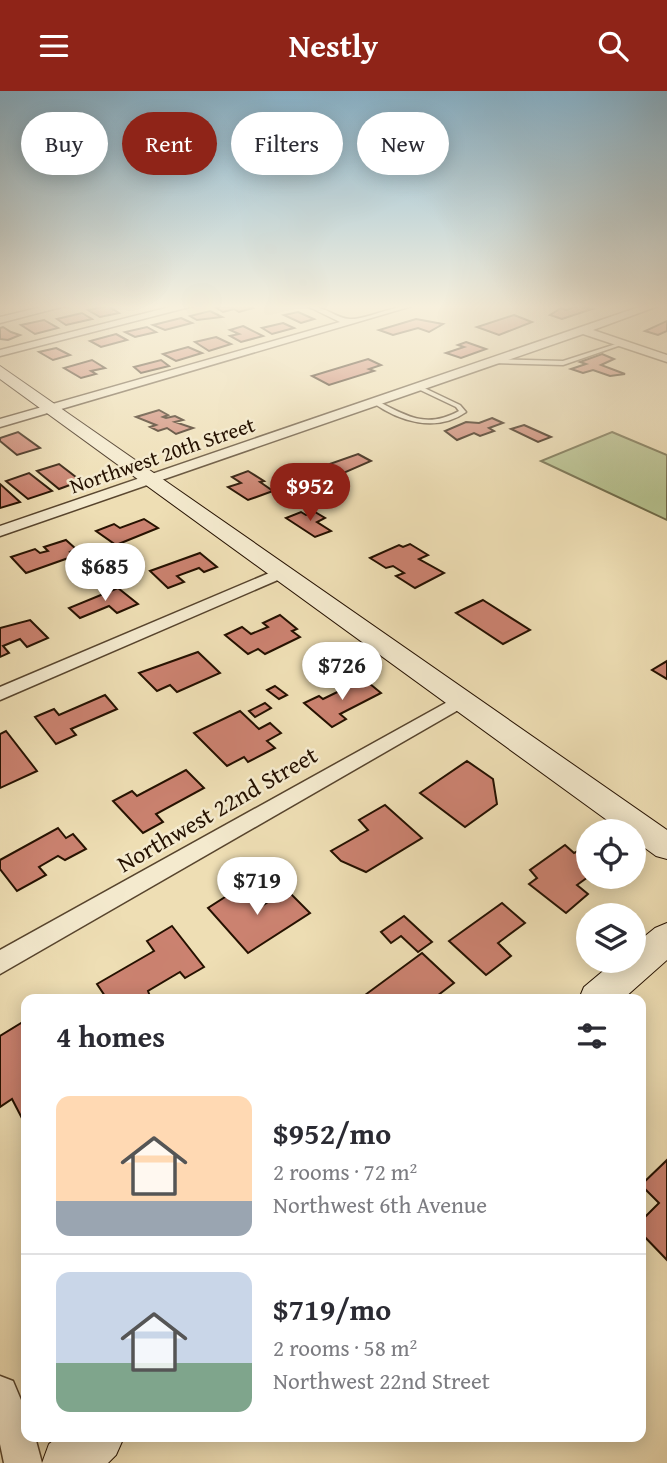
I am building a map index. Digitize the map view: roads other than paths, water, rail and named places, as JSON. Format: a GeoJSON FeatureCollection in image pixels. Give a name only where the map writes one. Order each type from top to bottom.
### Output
{"type":"FeatureCollection","features":[{"type":"Feature","properties":{"kind":"street"},"geometry":{"type":"LineString","coordinates":[[0,423],[185,370]]}},
{"type":"Feature","properties":{"kind":"street","name":"Northwest 20th Street"},"geometry":{"type":"LineString","coordinates":[[0,531],[467,370]]}},
{"type":"Feature","properties":{"kind":"street"},"geometry":{"type":"LineString","coordinates":[[0,372],[667,847]]}},
{"type":"Feature","properties":{"kind":"street"},"geometry":{"type":"LineString","coordinates":[[0,694],[281,573]]}},
{"type":"Feature","properties":{"kind":"street","name":"Northwest 22nd Street"},"geometry":{"type":"LineString","coordinates":[[0,963],[460,701]]}},
{"type":"Feature","properties":{"kind":"street"},"geometry":{"type":"LineString","coordinates":[[603,994],[667,938]]}},
{"type":"Feature","properties":{"kind":"street"},"geometry":{"type":"LineString","coordinates":[[0,1394],[14,1426],[23,1463]]}},
{"type":"Feature","properties":{"kind":"street"},"geometry":{"type":"LineString","coordinates":[[68,1463],[92,1442]]}},
{"type":"Feature","properties":{"kind":"lane"},"geometry":{"type":"LineString","coordinates":[[375,402],[423,424],[447,420],[463,412],[458,406],[418,387]]}}]}
